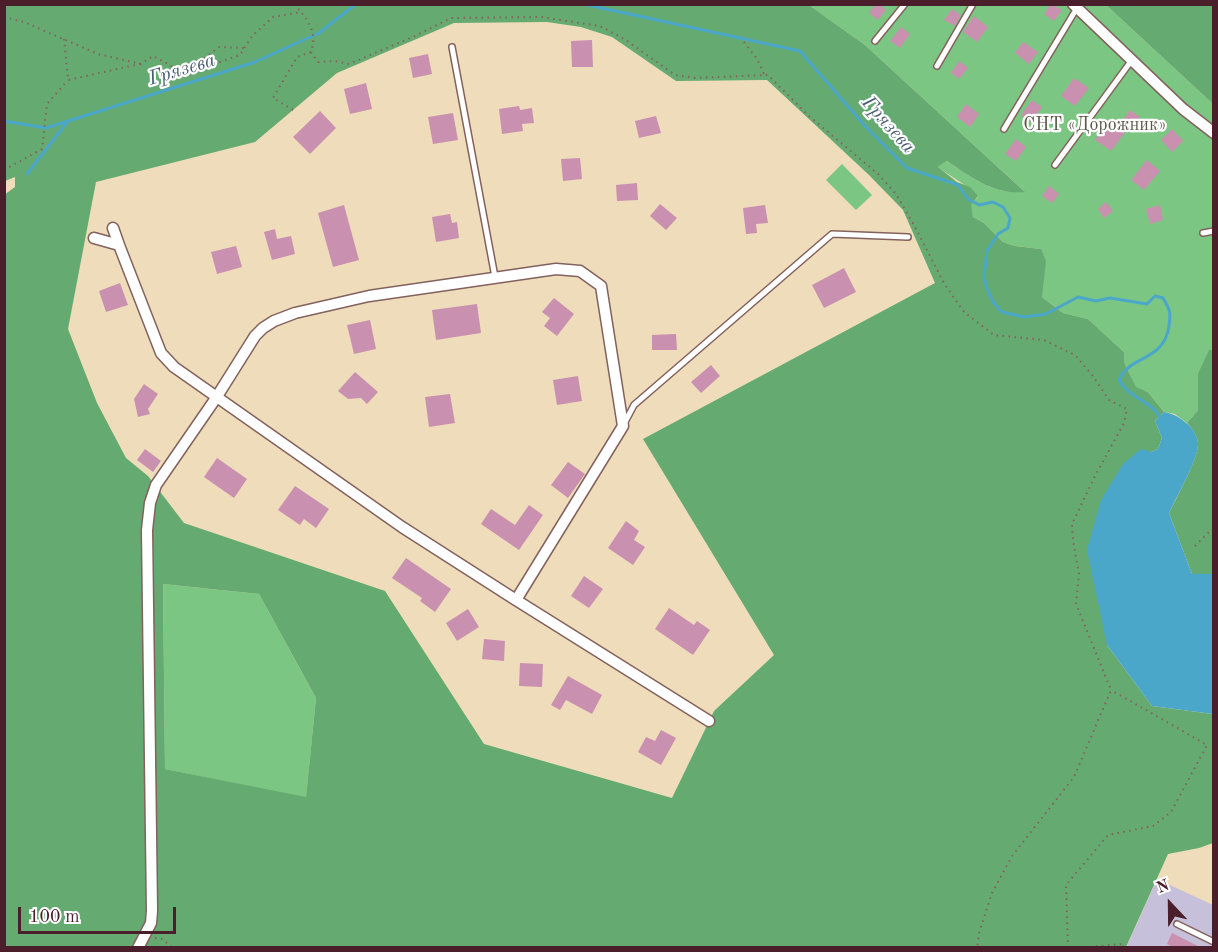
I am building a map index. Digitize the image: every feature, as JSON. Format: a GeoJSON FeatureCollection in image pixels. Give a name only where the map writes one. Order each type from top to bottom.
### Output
{"type":"FeatureCollection","features":[{"type":"Feature","properties":{"kind":"street"},"geometry":{"type":"LineString","coordinates":[[1075,6],[1183,109],[1214,133]]}},
{"type":"Feature","properties":{"kind":"street"},"geometry":{"type":"LineString","coordinates":[[113,228],[161,353],[174,367],[402,527],[709,721]]}},
{"type":"Feature","properties":{"kind":"street"},"geometry":{"type":"LineString","coordinates":[[94,238],[119,245]]}},
{"type":"Feature","properties":{"kind":"street"},"geometry":{"type":"LineString","coordinates":[[138,948],[149,929],[152,911],[147,530],[150,503],[156,485],[216,398],[255,336],[274,321],[295,313],[369,296],[495,277],[556,269],[580,271],[601,286],[622,426],[516,600]]}},
{"type":"Feature","properties":{"kind":"lane"},"geometry":{"type":"LineString","coordinates":[[875,41],[905,4]]}},
{"type":"Feature","properties":{"kind":"lane"},"geometry":{"type":"LineString","coordinates":[[937,66],[973,4]]}},
{"type":"Feature","properties":{"kind":"lane"},"geometry":{"type":"LineString","coordinates":[[1004,129],[1075,6]]}},
{"type":"Feature","properties":{"kind":"lane"},"geometry":{"type":"LineString","coordinates":[[452,47],[495,277]]}},
{"type":"Feature","properties":{"kind":"lane"},"geometry":{"type":"LineString","coordinates":[[1055,165],[1130,64]]}},
{"type":"Feature","properties":{"kind":"lane"},"geometry":{"type":"LineString","coordinates":[[1203,233],[1214,231]]}},
{"type":"Feature","properties":{"kind":"lane"},"geometry":{"type":"LineString","coordinates":[[622,426],[634,405],[832,234],[908,237]]}},
{"type":"Feature","properties":{"kind":"lane"},"geometry":{"type":"LineString","coordinates":[[1178,924],[1214,942]]}},
{"type":"Feature","properties":{"kind":"path"},"geometry":{"type":"LineString","coordinates":[[294,4],[312,26],[311,52]]}},
{"type":"Feature","properties":{"kind":"path"},"geometry":{"type":"LineString","coordinates":[[183,75],[240,55],[252,36],[273,17],[301,12]]}},
{"type":"Feature","properties":{"kind":"path"},"geometry":{"type":"LineString","coordinates":[[4,16],[98,54],[141,64]]}},
{"type":"Feature","properties":{"kind":"path"},"geometry":{"type":"LineString","coordinates":[[311,52],[318,62],[334,61],[349,64],[451,18],[541,17],[600,26],[626,40],[675,75],[696,78],[768,75],[809,116],[878,174],[896,195],[945,285],[964,312],[994,335],[1044,340],[1075,355],[1093,376],[1108,400],[1127,409],[1124,423],[1072,524],[1079,574],[1076,604],[1111,690],[1214,748]]}},
{"type":"Feature","properties":{"kind":"path"},"geometry":{"type":"LineString","coordinates":[[64,39],[68,80]]}},
{"type":"Feature","properties":{"kind":"path"},"geometry":{"type":"LineString","coordinates":[[744,42],[757,58],[765,75]]}},
{"type":"Feature","properties":{"kind":"path"},"geometry":{"type":"LineString","coordinates":[[183,75],[219,47],[245,48]]}},
{"type":"Feature","properties":{"kind":"path"},"geometry":{"type":"LineString","coordinates":[[293,110],[273,98],[297,57],[311,52]]}},
{"type":"Feature","properties":{"kind":"path"},"geometry":{"type":"LineString","coordinates":[[4,170],[42,149],[47,104],[68,80],[141,64],[153,56],[183,75]]}},
{"type":"Feature","properties":{"kind":"path"},"geometry":{"type":"LineString","coordinates":[[1195,546],[1211,530],[1214,530]]}},
{"type":"Feature","properties":{"kind":"path"},"geometry":{"type":"LineString","coordinates":[[976,948],[992,893],[1012,856],[1074,777],[1111,690]]}},
{"type":"Feature","properties":{"kind":"path"},"geometry":{"type":"LineString","coordinates":[[1068,948],[1066,885],[1108,835],[1153,826],[1171,812],[1207,745]]}},
{"type":"Feature","properties":{"kind":"path"},"geometry":{"type":"LineString","coordinates":[[157,939],[162,939],[173,948]]}},
{"type":"Feature","properties":{"kind":"path"},"geometry":{"type":"LineString","coordinates":[[1078,948],[1123,944],[1122,948]]}},
{"type":"Feature","properties":{"kind":"shaded area"},"geometry":{"type":"Polygon","coordinates":[[[1157,879],[1213,905],[1213,947],[1126,948],[1157,879]]]}},
{"type":"Feature","properties":{"kind":"green space"},"geometry":{"type":"Polygon","coordinates":[[[5,5],[809,5],[865,45],[1025,192],[993,188],[974,179],[947,161],[938,167],[957,182],[970,187],[978,196],[971,205],[973,217],[984,223],[1003,242],[1041,249],[1046,261],[1042,297],[1063,313],[1088,319],[1124,352],[1125,365],[1136,387],[1148,392],[1164,412],[1155,421],[1162,438],[1158,449],[1151,452],[1107,645],[1152,706],[1213,714],[1213,843],[1168,854],[1126,947],[5,947],[4,195],[15,187],[15,177],[5,181],[5,5]],[[547,22],[454,23],[337,73],[255,142],[96,182],[68,329],[97,403],[126,458],[148,476],[184,523],[385,591],[484,744],[672,798],[714,711],[774,655],[643,439],[935,283],[903,210],[869,175],[767,80],[676,81],[612,37],[581,27],[547,22]],[[163,584],[165,769],[306,797],[316,698],[259,594],[163,584]]]}},
{"type":"Feature","properties":{"kind":"green space","name":"СНТ «Дорожник»"},"geometry":{"type":"Polygon","coordinates":[[[809,5],[1106,5],[1213,104],[1213,350],[1209,351],[1198,373],[1198,410],[1187,423],[1175,414],[1164,412],[1148,392],[1136,388],[1125,365],[1124,352],[1088,319],[1063,313],[1042,297],[1041,249],[1003,242],[984,223],[973,217],[970,205],[978,197],[938,167],[947,161],[974,179],[993,188],[1013,192],[1024,191],[865,45],[809,5]]]}},
{"type":"Feature","properties":{"kind":"green space"},"geometry":{"type":"Polygon","coordinates":[[[1106,5],[1213,5],[1213,104],[1106,5]]]}},
{"type":"Feature","properties":{"kind":"green space"},"geometry":{"type":"Polygon","coordinates":[[[842,164],[872,195],[856,210],[826,180],[842,164]]]}},
{"type":"Feature","properties":{"kind":"green space"},"geometry":{"type":"Polygon","coordinates":[[[1209,350],[1213,350],[1213,574],[1192,574],[1169,513],[1195,458],[1197,437],[1187,423],[1198,410],[1198,373],[1209,350]]]}},
{"type":"Feature","properties":{"kind":"green space"},"geometry":{"type":"Polygon","coordinates":[[[163,584],[259,594],[316,698],[306,798],[165,769],[163,584]]]}},
{"type":"Feature","properties":{"kind":"water"},"geometry":{"type":"Polygon","coordinates":[[[1164,412],[1180,418],[1192,428],[1198,442],[1192,467],[1169,513],[1192,574],[1213,574],[1213,714],[1152,706],[1107,645],[1087,550],[1101,500],[1123,464],[1141,449],[1151,452],[1158,449],[1162,438],[1155,421],[1164,412]]]}},
{"type":"Feature","properties":{"kind":"building"},"geometry":{"type":"Polygon","coordinates":[[[876,4],[886,10],[878,20],[869,13],[876,4]]]}},
{"type":"Feature","properties":{"kind":"building"},"geometry":{"type":"Polygon","coordinates":[[[1051,4],[1062,10],[1054,21],[1044,14],[1051,4]]]}},
{"type":"Feature","properties":{"kind":"building"},"geometry":{"type":"Polygon","coordinates":[[[952,9],[961,15],[955,26],[944,20],[952,9]]]}},
{"type":"Feature","properties":{"kind":"building"},"geometry":{"type":"Polygon","coordinates":[[[974,16],[988,27],[977,42],[963,32],[974,16]]]}},
{"type":"Feature","properties":{"kind":"building"},"geometry":{"type":"Polygon","coordinates":[[[901,27],[910,34],[900,48],[890,41],[901,27]]]}},
{"type":"Feature","properties":{"kind":"building"},"geometry":{"type":"Polygon","coordinates":[[[592,40],[593,67],[572,67],[571,41],[592,40]]]}},
{"type":"Feature","properties":{"kind":"building"},"geometry":{"type":"Polygon","coordinates":[[[1023,42],[1038,52],[1029,64],[1015,53],[1023,42]]]}},
{"type":"Feature","properties":{"kind":"building"},"geometry":{"type":"Polygon","coordinates":[[[428,54],[432,74],[413,78],[409,58],[428,54]]]}},
{"type":"Feature","properties":{"kind":"building"},"geometry":{"type":"Polygon","coordinates":[[[959,61],[968,68],[959,79],[951,73],[959,61]]]}},
{"type":"Feature","properties":{"kind":"building"},"geometry":{"type":"Polygon","coordinates":[[[1074,78],[1089,88],[1075,106],[1061,96],[1074,78]]]}},
{"type":"Feature","properties":{"kind":"building"},"geometry":{"type":"Polygon","coordinates":[[[366,83],[372,109],[350,114],[344,89],[366,83]]]}},
{"type":"Feature","properties":{"kind":"building"},"geometry":{"type":"Polygon","coordinates":[[[1032,100],[1042,107],[1031,122],[1021,115],[1032,100]]]}},
{"type":"Feature","properties":{"kind":"building"},"geometry":{"type":"Polygon","coordinates":[[[966,104],[979,114],[970,127],[957,117],[966,104]]]}},
{"type":"Feature","properties":{"kind":"building"},"geometry":{"type":"Polygon","coordinates":[[[519,106],[520,110],[532,108],[534,123],[522,124],[523,131],[502,134],[499,109],[519,106]]]}},
{"type":"Feature","properties":{"kind":"building"},"geometry":{"type":"Polygon","coordinates":[[[1130,110],[1140,117],[1111,151],[1095,140],[1108,123],[1117,129],[1130,110]]]}},
{"type":"Feature","properties":{"kind":"building"},"geometry":{"type":"Polygon","coordinates":[[[320,111],[336,128],[310,154],[293,137],[320,111]]]}},
{"type":"Feature","properties":{"kind":"building"},"geometry":{"type":"Polygon","coordinates":[[[453,113],[458,140],[433,144],[428,117],[453,113]]]}},
{"type":"Feature","properties":{"kind":"building"},"geometry":{"type":"Polygon","coordinates":[[[656,116],[661,133],[639,138],[635,121],[656,116]]]}},
{"type":"Feature","properties":{"kind":"building"},"geometry":{"type":"Polygon","coordinates":[[[1172,129],[1183,141],[1172,152],[1161,140],[1172,129]]]}},
{"type":"Feature","properties":{"kind":"building"},"geometry":{"type":"Polygon","coordinates":[[[1016,139],[1026,147],[1016,161],[1005,154],[1016,139]]]}},
{"type":"Feature","properties":{"kind":"building"},"geometry":{"type":"Polygon","coordinates":[[[580,158],[582,179],[563,181],[561,159],[580,158]]]}},
{"type":"Feature","properties":{"kind":"building"},"geometry":{"type":"Polygon","coordinates":[[[1147,160],[1160,171],[1144,190],[1131,180],[1147,160]]]}},
{"type":"Feature","properties":{"kind":"building"},"geometry":{"type":"Polygon","coordinates":[[[637,183],[638,200],[617,201],[616,185],[637,183]]]}},
{"type":"Feature","properties":{"kind":"building"},"geometry":{"type":"Polygon","coordinates":[[[1049,186],[1059,194],[1052,203],[1042,196],[1049,186]]]}},
{"type":"Feature","properties":{"kind":"building"},"geometry":{"type":"Polygon","coordinates":[[[1106,202],[1113,211],[1104,218],[1098,209],[1106,202]]]}},
{"type":"Feature","properties":{"kind":"building"},"geometry":{"type":"Polygon","coordinates":[[[660,204],[677,218],[666,230],[650,216],[660,204]]]}},
{"type":"Feature","properties":{"kind":"building"},"geometry":{"type":"Polygon","coordinates":[[[344,205],[359,260],[333,267],[318,213],[344,205]]]}},
{"type":"Feature","properties":{"kind":"building"},"geometry":{"type":"Polygon","coordinates":[[[765,205],[768,223],[756,224],[757,233],[746,234],[743,208],[765,205]]]}},
{"type":"Feature","properties":{"kind":"building"},"geometry":{"type":"Polygon","coordinates":[[[1160,205],[1163,220],[1150,224],[1146,209],[1160,205]]]}},
{"type":"Feature","properties":{"kind":"building"},"geometry":{"type":"Polygon","coordinates":[[[450,214],[452,223],[457,222],[459,238],[436,242],[432,217],[450,214]]]}},
{"type":"Feature","properties":{"kind":"building"},"geometry":{"type":"Polygon","coordinates":[[[275,229],[277,239],[291,236],[295,254],[272,260],[264,232],[275,229]]]}},
{"type":"Feature","properties":{"kind":"building"},"geometry":{"type":"Polygon","coordinates":[[[236,246],[242,267],[217,274],[211,252],[236,246]]]}},
{"type":"Feature","properties":{"kind":"building"},"geometry":{"type":"Polygon","coordinates":[[[844,268],[856,292],[824,308],[812,285],[844,268]]]}},
{"type":"Feature","properties":{"kind":"building"},"geometry":{"type":"Polygon","coordinates":[[[120,283],[128,305],[106,312],[99,291],[120,283]]]}},
{"type":"Feature","properties":{"kind":"building"},"geometry":{"type":"Polygon","coordinates":[[[554,298],[574,314],[557,336],[544,326],[550,318],[542,312],[554,298]]]}},
{"type":"Feature","properties":{"kind":"building"},"geometry":{"type":"Polygon","coordinates":[[[477,304],[481,333],[436,340],[432,310],[477,304]]]}},
{"type":"Feature","properties":{"kind":"building"},"geometry":{"type":"Polygon","coordinates":[[[370,320],[376,349],[354,354],[347,325],[370,320]]]}},
{"type":"Feature","properties":{"kind":"building"},"geometry":{"type":"Polygon","coordinates":[[[676,334],[677,350],[652,350],[652,335],[676,334]]]}},
{"type":"Feature","properties":{"kind":"building"},"geometry":{"type":"Polygon","coordinates":[[[711,365],[720,376],[701,393],[691,382],[711,365]]]}},
{"type":"Feature","properties":{"kind":"building"},"geometry":{"type":"Polygon","coordinates":[[[355,372],[378,392],[367,404],[361,398],[348,399],[338,391],[355,372]]]}},
{"type":"Feature","properties":{"kind":"building"},"geometry":{"type":"Polygon","coordinates":[[[578,376],[582,401],[557,405],[553,380],[578,376]]]}},
{"type":"Feature","properties":{"kind":"building"},"geometry":{"type":"Polygon","coordinates":[[[144,384],[158,394],[148,409],[150,414],[138,417],[134,399],[144,384]]]}},
{"type":"Feature","properties":{"kind":"building"},"geometry":{"type":"Polygon","coordinates":[[[450,394],[455,423],[429,427],[425,397],[450,394]]]}},
{"type":"Feature","properties":{"kind":"building"},"geometry":{"type":"Polygon","coordinates":[[[145,449],[161,461],[153,472],[137,460],[145,449]]]}},
{"type":"Feature","properties":{"kind":"building"},"geometry":{"type":"Polygon","coordinates":[[[217,458],[247,479],[234,498],[204,477],[217,458]]]}},
{"type":"Feature","properties":{"kind":"building"},"geometry":{"type":"Polygon","coordinates":[[[568,462],[585,474],[568,498],[551,485],[568,462]]]}},
{"type":"Feature","properties":{"kind":"building"},"geometry":{"type":"Polygon","coordinates":[[[295,486],[329,509],[316,528],[304,519],[300,525],[278,510],[295,486]]]}},
{"type":"Feature","properties":{"kind":"building"},"geometry":{"type":"Polygon","coordinates":[[[529,505],[543,515],[519,550],[481,524],[491,509],[515,525],[529,505]]]}},
{"type":"Feature","properties":{"kind":"building"},"geometry":{"type":"Polygon","coordinates":[[[626,521],[639,531],[634,540],[645,547],[633,565],[608,548],[626,521]]]}},
{"type":"Feature","properties":{"kind":"building"},"geometry":{"type":"Polygon","coordinates":[[[406,558],[451,589],[435,612],[420,601],[422,598],[392,578],[406,558]]]}},
{"type":"Feature","properties":{"kind":"building"},"geometry":{"type":"Polygon","coordinates":[[[584,576],[603,589],[589,608],[571,596],[584,576]]]}},
{"type":"Feature","properties":{"kind":"building"},"geometry":{"type":"Polygon","coordinates":[[[669,608],[694,625],[697,621],[710,630],[693,655],[655,629],[669,608]]]}},
{"type":"Feature","properties":{"kind":"building"},"geometry":{"type":"Polygon","coordinates":[[[468,609],[479,627],[457,641],[446,623],[468,609]]]}},
{"type":"Feature","properties":{"kind":"building"},"geometry":{"type":"Polygon","coordinates":[[[484,639],[505,641],[504,661],[482,659],[484,639]]]}},
{"type":"Feature","properties":{"kind":"building"},"geometry":{"type":"Polygon","coordinates":[[[520,663],[543,664],[542,687],[519,686],[520,663]]]}},
{"type":"Feature","properties":{"kind":"building"},"geometry":{"type":"Polygon","coordinates":[[[568,676],[602,695],[592,714],[566,700],[560,710],[551,705],[568,676]]]}},
{"type":"Feature","properties":{"kind":"building"},"geometry":{"type":"Polygon","coordinates":[[[661,730],[676,738],[661,765],[638,752],[646,737],[655,741],[661,730]]]}},
{"type":"Feature","properties":{"kind":"building"},"geometry":{"type":"Polygon","coordinates":[[[1172,933],[1202,948],[1175,948],[1167,944],[1172,933]]]}},
{"type":"Feature","properties":{"kind":"waterway","name":"Грязева"},"geometry":{"type":"LineString","coordinates":[[4,121],[46,128],[255,62],[319,33],[356,4]]}},
{"type":"Feature","properties":{"kind":"waterway","name":"Грязева"},"geometry":{"type":"LineString","coordinates":[[583,4],[800,51],[865,126],[907,168],[958,185],[968,199],[979,205],[993,202],[1003,207],[1010,218],[1008,228],[998,234],[987,251],[984,277],[993,302],[1002,312],[1024,317],[1046,314],[1078,297],[1096,301],[1110,298],[1147,304],[1155,296],[1163,298],[1170,314],[1166,338],[1154,352],[1130,366],[1119,380],[1128,391],[1151,407],[1161,418]]}},
{"type":"Feature","properties":{"kind":"waterway"},"geometry":{"type":"LineString","coordinates":[[27,174],[68,121]]}}]}
